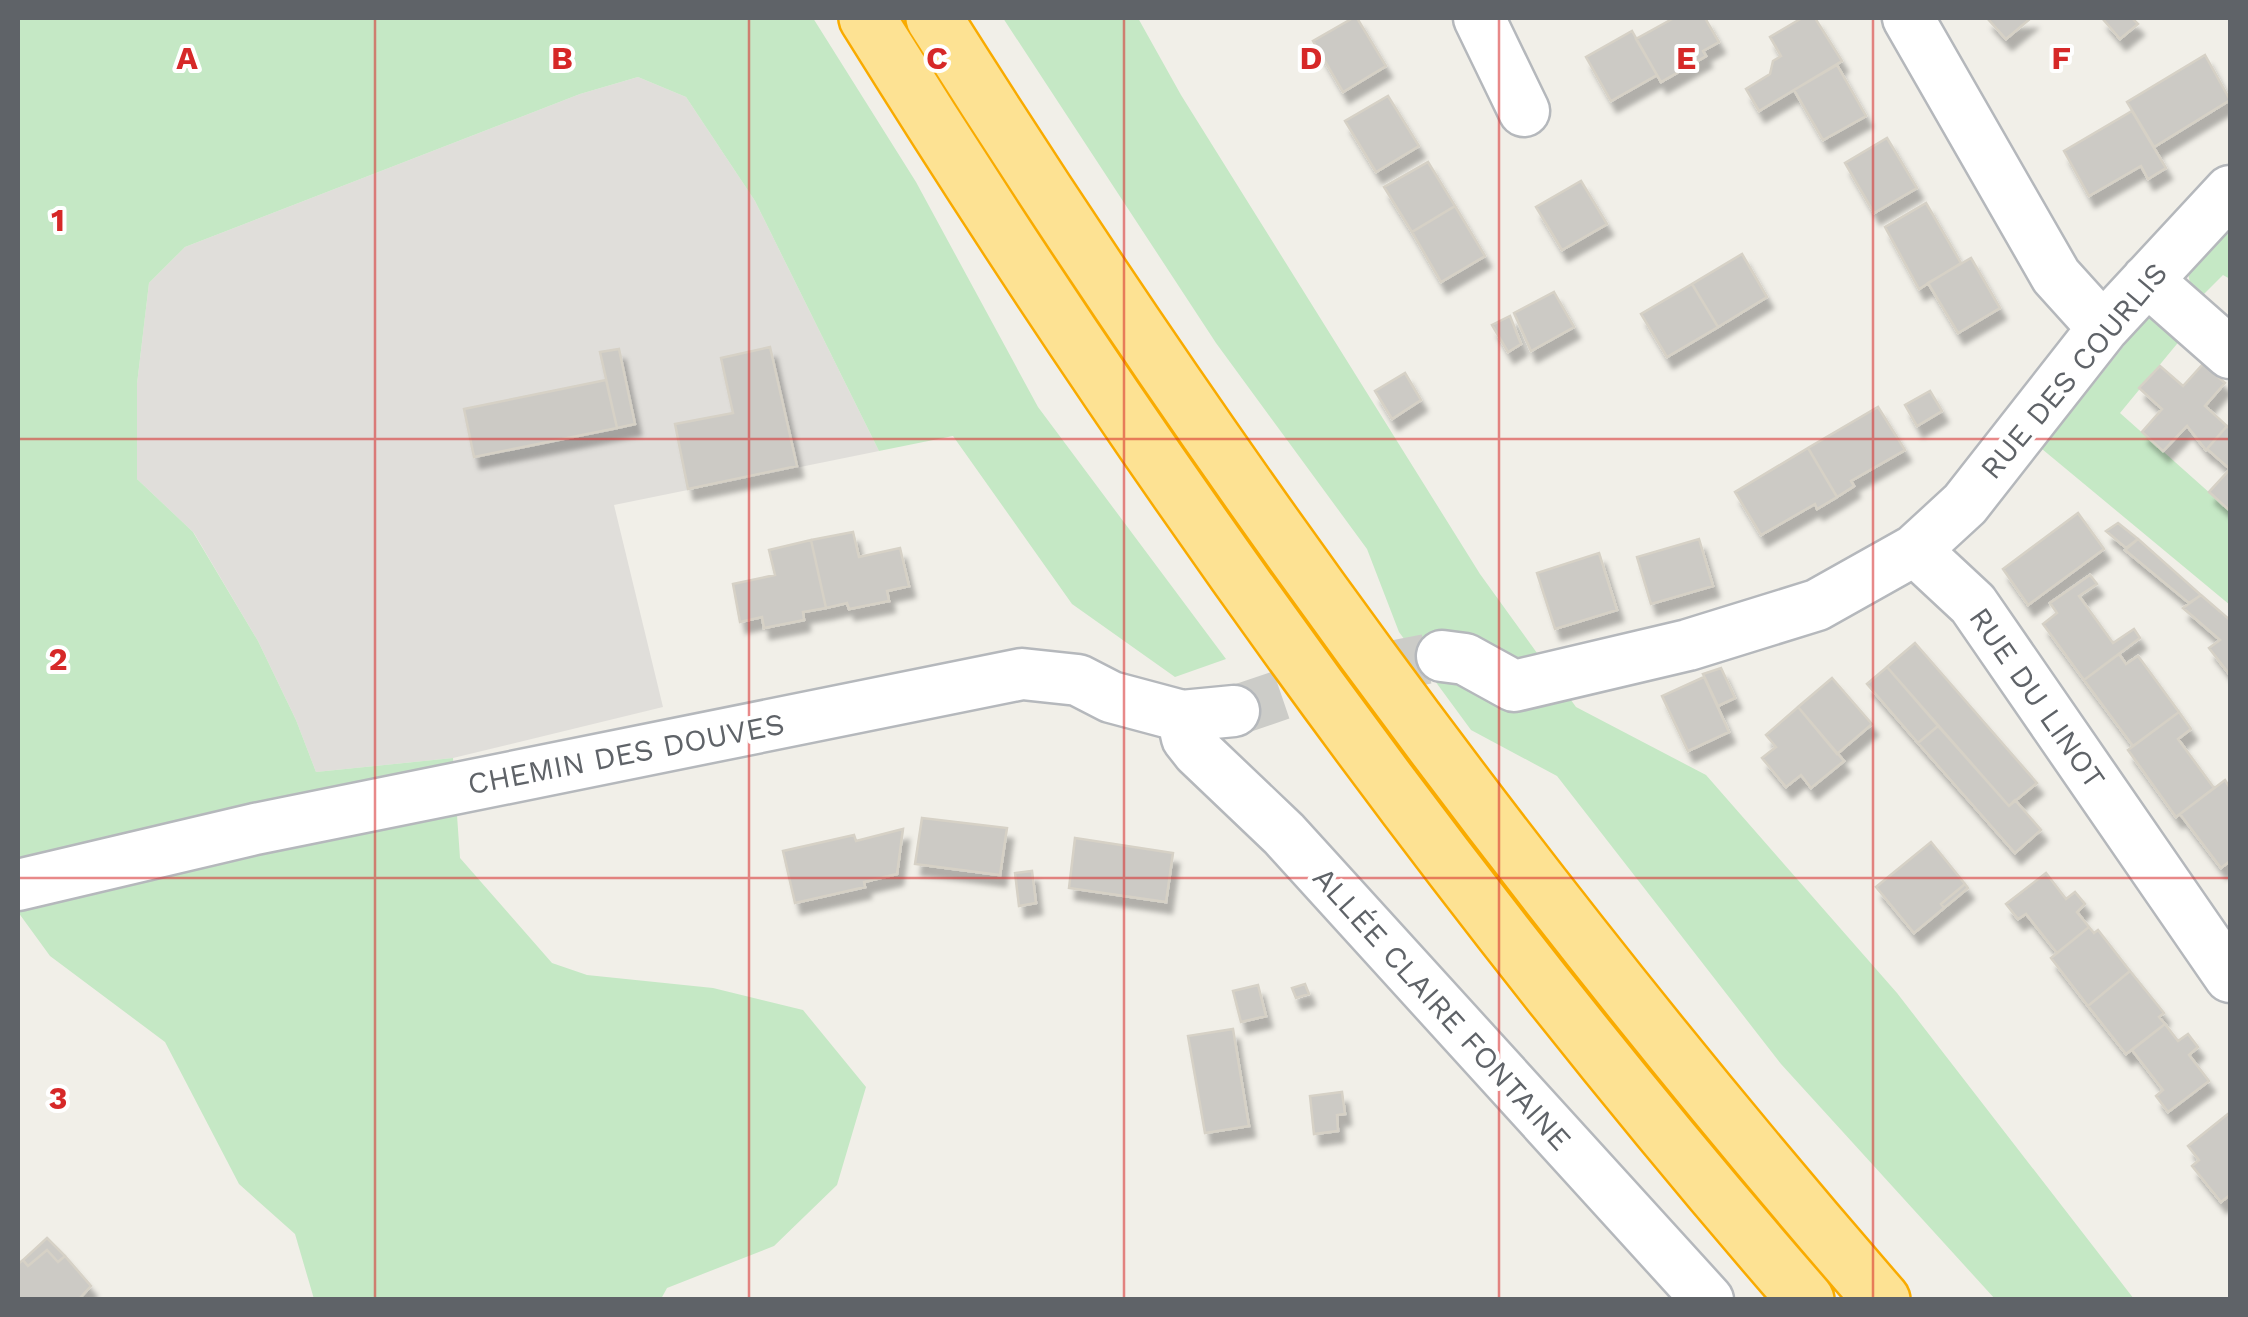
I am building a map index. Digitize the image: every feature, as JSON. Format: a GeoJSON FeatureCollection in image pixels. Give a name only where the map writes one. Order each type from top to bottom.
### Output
{"type":"FeatureCollection","features":[{"type":"Feature","properties":{"kind":"highway"},"geometry":{"type":"LineString","coordinates":[[867,18],[1106,388],[1314,683],[1546,988],[1806,1300]]}},
{"type":"Feature","properties":{"kind":"highway"},"geometry":{"type":"LineString","coordinates":[[934,18],[1145,344],[1398,702],[1710,1100],[1882,1300]]}},
{"type":"Feature","properties":{"kind":"street"},"geometry":{"type":"LineString","coordinates":[[1479,18],[1524,111]]}},
{"type":"Feature","properties":{"kind":"street"},"geometry":{"type":"LineString","coordinates":[[1908,18],[2056,276],[2103,328]]}},
{"type":"Feature","properties":{"kind":"street","name":"RUE DES COURLIS"},"geometry":{"type":"LineString","coordinates":[[1916,550],[1965,504],[2103,328],[2230,191]]}},
{"type":"Feature","properties":{"kind":"street"},"geometry":{"type":"LineString","coordinates":[[2146,280],[2230,352]]}},
{"type":"Feature","properties":{"kind":"street"},"geometry":{"type":"LineString","coordinates":[[1442,656],[1465,659],[1514,686],[1688,644],[1817,605],[1916,550]]}},
{"type":"Feature","properties":{"kind":"street","name":"RUE DU LINOT"},"geometry":{"type":"LineString","coordinates":[[1916,550],[1973,604],[2230,978]]}},
{"type":"Feature","properties":{"kind":"street","name":"CHEMIN DES DOUVES"},"geometry":{"type":"LineString","coordinates":[[18,886],[255,829],[1022,674],[1078,680],[1111,697],[1182,716],[1234,711]]}},
{"type":"Feature","properties":{"kind":"street","name":"ALLÉE CLAIRE FONTAINE"},"geometry":{"type":"LineString","coordinates":[[1182,716],[1187,738],[1198,752],[1284,834],[1708,1300]]}},
{"type":"Feature","properties":{"kind":"shaded area"},"geometry":{"type":"Polygon","coordinates":[[[638,77],[686,97],[755,201],[879,451],[614,505],[663,707],[453,758],[316,772],[258,641],[194,533],[137,479],[137,384],[149,283],[185,247],[580,94],[638,77]]]}},
{"type":"Feature","properties":{"kind":"green space"},"geometry":{"type":"Polygon","coordinates":[[[18,18],[813,18],[916,182],[1038,407],[1226,659],[1175,677],[1072,604],[953,436],[879,451],[755,201],[686,97],[638,77],[580,94],[185,247],[149,283],[137,384],[137,479],[193,532],[258,641],[316,772],[453,758],[460,858],[552,963],[587,975],[713,988],[803,1010],[866,1087],[837,1185],[774,1246],[667,1288],[661,1299],[314,1299],[295,1234],[239,1184],[165,1042],[50,956],[18,912],[18,18]]]}},
{"type":"Feature","properties":{"kind":"green space"},"geometry":{"type":"Polygon","coordinates":[[[1003,18],[1138,18],[1181,95],[1480,574],[1576,707],[1706,775],[1897,993],[2134,1299],[1995,1299],[1781,1064],[1557,776],[1471,730],[1399,632],[1367,549],[1216,343],[1003,18]]]}},
{"type":"Feature","properties":{"kind":"green space"},"geometry":{"type":"Polygon","coordinates":[[[2230,225],[2230,279],[2223,275],[2199,299],[2191,288],[2188,273],[2230,225]]]}},
{"type":"Feature","properties":{"kind":"green space"},"geometry":{"type":"Polygon","coordinates":[[[2150,313],[2181,339],[2120,413],[2230,511],[2230,605],[2042,449],[2150,313]]]}},
{"type":"Feature","properties":{"kind":"building"},"geometry":{"type":"Polygon","coordinates":[[[1357,18],[1386,66],[1343,92],[1313,41],[1357,18]]]}},
{"type":"Feature","properties":{"kind":"building"},"geometry":{"type":"Polygon","coordinates":[[[1674,18],[1705,18],[1719,42],[1703,51],[1706,56],[1661,82],[1636,39],[1674,18]]]}},
{"type":"Feature","properties":{"kind":"building"},"geometry":{"type":"Polygon","coordinates":[[[1802,18],[1815,18],[1842,61],[1759,111],[1746,89],[1770,74],[1773,61],[1781,56],[1770,37],[1802,18]]]}},
{"type":"Feature","properties":{"kind":"building"},"geometry":{"type":"Polygon","coordinates":[[[1987,18],[2031,18],[2006,39],[1987,18]]]}},
{"type":"Feature","properties":{"kind":"building"},"geometry":{"type":"Polygon","coordinates":[[[2102,18],[2132,18],[2138,24],[2120,39],[2102,18]]]}},
{"type":"Feature","properties":{"kind":"building"},"geometry":{"type":"Polygon","coordinates":[[[1632,31],[1657,75],[1611,101],[1586,57],[1632,31]]]}},
{"type":"Feature","properties":{"kind":"building"},"geometry":{"type":"Polygon","coordinates":[[[2205,55],[2230,100],[2154,147],[2127,102],[2205,55]]]}},
{"type":"Feature","properties":{"kind":"building"},"geometry":{"type":"Polygon","coordinates":[[[1837,65],[1866,116],[1823,140],[1794,90],[1837,65]]]}},
{"type":"Feature","properties":{"kind":"building"},"geometry":{"type":"Polygon","coordinates":[[[1388,96],[1419,146],[1376,172],[1345,121],[1388,96]]]}},
{"type":"Feature","properties":{"kind":"building"},"geometry":{"type":"Polygon","coordinates":[[[2132,111],[2166,168],[2148,179],[2141,166],[2089,196],[2064,151],[2132,111]]]}},
{"type":"Feature","properties":{"kind":"building"},"geometry":{"type":"Polygon","coordinates":[[[1887,138],[1917,188],[1874,213],[1845,163],[1887,138]]]}},
{"type":"Feature","properties":{"kind":"building"},"geometry":{"type":"Polygon","coordinates":[[[1428,162],[1455,206],[1412,232],[1384,187],[1428,162]]]}},
{"type":"Feature","properties":{"kind":"building"},"geometry":{"type":"Polygon","coordinates":[[[1581,181],[1607,224],[1562,250],[1536,207],[1581,181]]]}},
{"type":"Feature","properties":{"kind":"building"},"geometry":{"type":"Polygon","coordinates":[[[1926,203],[1961,263],[1919,289],[1885,227],[1926,203]]]}},
{"type":"Feature","properties":{"kind":"building"},"geometry":{"type":"Polygon","coordinates":[[[1455,206],[1485,256],[1441,282],[1412,232],[1455,206]]]}},
{"type":"Feature","properties":{"kind":"building"},"geometry":{"type":"Polygon","coordinates":[[[1742,254],[1767,297],[1718,327],[1692,284],[1742,254]]]}},
{"type":"Feature","properties":{"kind":"building"},"geometry":{"type":"Polygon","coordinates":[[[1971,258],[2000,308],[1958,333],[1928,283],[1971,258]]]}},
{"type":"Feature","properties":{"kind":"building"},"geometry":{"type":"Polygon","coordinates":[[[1692,284],[1718,327],[1667,357],[1641,314],[1692,284]]]}},
{"type":"Feature","properties":{"kind":"building"},"geometry":{"type":"Polygon","coordinates":[[[1554,292],[1574,327],[1531,351],[1514,313],[1554,292]]]}},
{"type":"Feature","properties":{"kind":"building"},"geometry":{"type":"Polygon","coordinates":[[[1510,316],[1521,344],[1508,352],[1492,325],[1510,316]]]}},
{"type":"Feature","properties":{"kind":"building"},"geometry":{"type":"Polygon","coordinates":[[[770,347],[797,466],[688,489],[675,424],[733,413],[721,358],[770,347]]]}},
{"type":"Feature","properties":{"kind":"building"},"geometry":{"type":"Polygon","coordinates":[[[619,349],[635,424],[617,428],[600,352],[619,349]]]}},
{"type":"Feature","properties":{"kind":"building"},"geometry":{"type":"Polygon","coordinates":[[[2203,364],[2225,383],[2205,406],[2227,426],[2206,450],[2187,426],[2163,451],[2142,432],[2162,409],[2139,388],[2160,366],[2183,386],[2203,364]]]}},
{"type":"Feature","properties":{"kind":"building"},"geometry":{"type":"Polygon","coordinates":[[[1405,373],[1421,400],[1392,419],[1375,391],[1405,373]]]}},
{"type":"Feature","properties":{"kind":"building"},"geometry":{"type":"Polygon","coordinates":[[[606,380],[617,428],[474,457],[464,409],[606,380]]]}},
{"type":"Feature","properties":{"kind":"building"},"geometry":{"type":"Polygon","coordinates":[[[1930,391],[1942,411],[1917,426],[1905,405],[1930,391]]]}},
{"type":"Feature","properties":{"kind":"building"},"geometry":{"type":"Polygon","coordinates":[[[1878,407],[1905,450],[1851,481],[1854,486],[1837,497],[1808,448],[1878,407]]]}},
{"type":"Feature","properties":{"kind":"building"},"geometry":{"type":"Polygon","coordinates":[[[2227,426],[2230,429],[2230,469],[2207,449],[2227,426]]]}},
{"type":"Feature","properties":{"kind":"building"},"geometry":{"type":"Polygon","coordinates":[[[1808,448],[1837,497],[1817,509],[1815,504],[1761,535],[1735,492],[1808,448]]]}},
{"type":"Feature","properties":{"kind":"building"},"geometry":{"type":"Polygon","coordinates":[[[2230,469],[2230,511],[2209,492],[2230,469]]]}},
{"type":"Feature","properties":{"kind":"building"},"geometry":{"type":"Polygon","coordinates":[[[2078,513],[2104,549],[2028,605],[2003,569],[2078,513]]]}},
{"type":"Feature","properties":{"kind":"building"},"geometry":{"type":"Polygon","coordinates":[[[2118,523],[2138,539],[2126,548],[2106,531],[2118,523]]]}},
{"type":"Feature","properties":{"kind":"building"},"geometry":{"type":"Polygon","coordinates":[[[853,532],[859,557],[900,548],[909,586],[887,591],[889,601],[849,609],[847,603],[826,608],[811,540],[853,532]]]}},
{"type":"Feature","properties":{"kind":"building"},"geometry":{"type":"Polygon","coordinates":[[[1699,539],[1713,586],[1651,604],[1637,557],[1699,539]]]}},
{"type":"Feature","properties":{"kind":"building"},"geometry":{"type":"Polygon","coordinates":[[[2138,539],[2201,595],[2189,603],[2125,550],[2138,539]]]}},
{"type":"Feature","properties":{"kind":"building"},"geometry":{"type":"Polygon","coordinates":[[[811,540],[826,608],[803,612],[804,620],[764,628],[762,617],[740,622],[733,584],[775,575],[769,550],[811,540]]]}},
{"type":"Feature","properties":{"kind":"building"},"geometry":{"type":"Polygon","coordinates":[[[1599,553],[1617,610],[1555,629],[1537,573],[1599,553]]]}},
{"type":"Feature","properties":{"kind":"building"},"geometry":{"type":"Polygon","coordinates":[[[2090,575],[2097,584],[2079,596],[2113,643],[2134,629],[2140,638],[2084,680],[2043,624],[2057,613],[2050,603],[2090,575]]]}},
{"type":"Feature","properties":{"kind":"building"},"geometry":{"type":"Polygon","coordinates":[[[2201,595],[2230,620],[2230,675],[2209,648],[2220,640],[2183,608],[2201,595]]]}},
{"type":"Feature","properties":{"kind":"building"},"geometry":{"type":"Polygon","coordinates":[[[1915,643],[2037,783],[2009,806],[1887,667],[1915,643]]]}},
{"type":"Feature","properties":{"kind":"building"},"geometry":{"type":"Polygon","coordinates":[[[2119,654],[2126,664],[2138,656],[2179,712],[2133,746],[2084,680],[2119,654]]]}},
{"type":"Feature","properties":{"kind":"building"},"geometry":{"type":"Polygon","coordinates":[[[1887,667],[1938,726],[1918,743],[1867,684],[1887,667]]]}},
{"type":"Feature","properties":{"kind":"building"},"geometry":{"type":"Polygon","coordinates":[[[1721,668],[1735,698],[1718,706],[1703,674],[1721,668]]]}},
{"type":"Feature","properties":{"kind":"building"},"geometry":{"type":"Polygon","coordinates":[[[1704,677],[1729,732],[1688,751],[1662,696],[1704,677]]]}},
{"type":"Feature","properties":{"kind":"building"},"geometry":{"type":"Polygon","coordinates":[[[1832,678],[1872,724],[1837,754],[1798,707],[1832,678]]]}},
{"type":"Feature","properties":{"kind":"building"},"geometry":{"type":"Polygon","coordinates":[[[1798,707],[1844,761],[1811,788],[1801,775],[1786,787],[1762,758],[1776,747],[1766,735],[1798,707]]]}},
{"type":"Feature","properties":{"kind":"building"},"geometry":{"type":"Polygon","coordinates":[[[2179,712],[2191,729],[2178,739],[2214,788],[2176,817],[2128,750],[2179,712]]]}},
{"type":"Feature","properties":{"kind":"building"},"geometry":{"type":"Polygon","coordinates":[[[1938,726],[2009,806],[2015,800],[2041,830],[2015,853],[1918,743],[1938,726]]]}},
{"type":"Feature","properties":{"kind":"building"},"geometry":{"type":"Polygon","coordinates":[[[2225,780],[2230,788],[2230,861],[2221,868],[2180,814],[2225,780]]]}},
{"type":"Feature","properties":{"kind":"building"},"geometry":{"type":"Polygon","coordinates":[[[922,818],[1007,828],[1000,875],[915,864],[922,818]]]}},
{"type":"Feature","properties":{"kind":"building"},"geometry":{"type":"Polygon","coordinates":[[[903,829],[897,874],[864,882],[865,887],[795,903],[783,851],[854,835],[856,841],[903,829]]]}},
{"type":"Feature","properties":{"kind":"building"},"geometry":{"type":"Polygon","coordinates":[[[1075,838],[1173,853],[1166,902],[1069,888],[1075,838]]]}},
{"type":"Feature","properties":{"kind":"building"},"geometry":{"type":"Polygon","coordinates":[[[1931,842],[1965,884],[1914,933],[1876,887],[1931,842]]]}},
{"type":"Feature","properties":{"kind":"building"},"geometry":{"type":"Polygon","coordinates":[[[1032,871],[1036,903],[1019,906],[1015,873],[1032,871]]]}},
{"type":"Feature","properties":{"kind":"building"},"geometry":{"type":"Polygon","coordinates":[[[2046,873],[2066,899],[2075,892],[2085,904],[2077,912],[2089,927],[2057,953],[2026,914],[2018,919],[2006,904],[2046,873]]]}},
{"type":"Feature","properties":{"kind":"building"},"geometry":{"type":"Polygon","coordinates":[[[1965,884],[1968,888],[1944,908],[1941,904],[1965,884]]]}},
{"type":"Feature","properties":{"kind":"building"},"geometry":{"type":"Polygon","coordinates":[[[2089,927],[2094,933],[2098,930],[2130,971],[2088,1006],[2051,958],[2089,927]]]}},
{"type":"Feature","properties":{"kind":"building"},"geometry":{"type":"Polygon","coordinates":[[[2130,971],[2164,1013],[2159,1017],[2165,1024],[2126,1054],[2088,1006],[2130,971]]]}},
{"type":"Feature","properties":{"kind":"building"},"geometry":{"type":"Polygon","coordinates":[[[1305,984],[1309,994],[1296,998],[1292,988],[1305,984]]]}},
{"type":"Feature","properties":{"kind":"building"},"geometry":{"type":"Polygon","coordinates":[[[1258,985],[1266,1016],[1241,1022],[1233,991],[1258,985]]]}},
{"type":"Feature","properties":{"kind":"building"},"geometry":{"type":"Polygon","coordinates":[[[2165,1024],[2178,1041],[2188,1034],[2198,1047],[2189,1055],[2209,1081],[2168,1112],[2156,1096],[2163,1090],[2132,1050],[2165,1024]]]}},
{"type":"Feature","properties":{"kind":"building"},"geometry":{"type":"Polygon","coordinates":[[[1233,1029],[1249,1126],[1205,1133],[1188,1036],[1233,1029]]]}},
{"type":"Feature","properties":{"kind":"building"},"geometry":{"type":"Polygon","coordinates":[[[1342,1092],[1345,1114],[1337,1115],[1338,1131],[1314,1134],[1310,1096],[1342,1092]]]}},
{"type":"Feature","properties":{"kind":"building"},"geometry":{"type":"Polygon","coordinates":[[[2229,1113],[2230,1195],[2221,1202],[2192,1166],[2199,1160],[2188,1146],[2229,1113]]]}},
{"type":"Feature","properties":{"kind":"building"},"geometry":{"type":"Polygon","coordinates":[[[47,1238],[65,1256],[58,1262],[47,1250],[28,1266],[23,1260],[47,1238]]]}},
{"type":"Feature","properties":{"kind":"building"},"geometry":{"type":"Polygon","coordinates":[[[47,1250],[58,1262],[65,1256],[91,1286],[78,1300],[18,1300],[18,1264],[23,1260],[28,1266],[47,1250]]]}},
{"type":"Feature","properties":{"kind":"tunnel"},"geometry":{"type":"LineString","coordinates":[[1234,711],[1334,677],[1442,656]]}}]}
